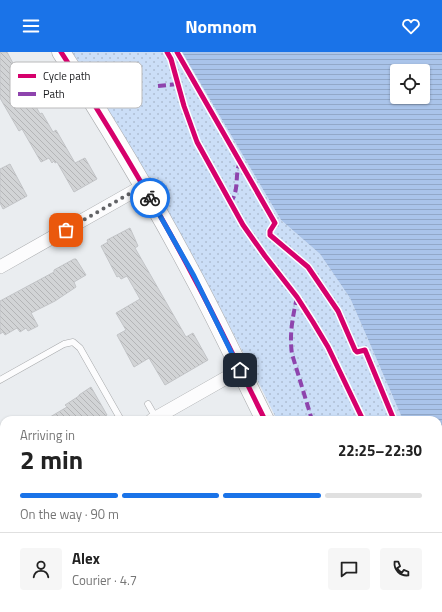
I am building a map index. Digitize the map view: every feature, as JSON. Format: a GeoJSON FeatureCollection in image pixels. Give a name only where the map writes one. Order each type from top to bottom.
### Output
{"type":"FeatureCollection","features":[{"type":"Feature","properties":{"kind":"main road"},"geometry":{"type":"LineString","coordinates":[[61,52],[68,62]]}},
{"type":"Feature","properties":{"kind":"main road"},"geometry":{"type":"LineString","coordinates":[[97,108],[194,276],[263,416]]}},
{"type":"Feature","properties":{"kind":"street"},"geometry":{"type":"LineString","coordinates":[[0,268],[143,186]]}},
{"type":"Feature","properties":{"kind":"street"},"geometry":{"type":"LineString","coordinates":[[160,416],[240,370]]}},
{"type":"Feature","properties":{"kind":"lane"},"geometry":{"type":"LineString","coordinates":[[0,380],[64,344],[73,342],[80,348],[120,416]]}},
{"type":"Feature","properties":{"kind":"lane"},"geometry":{"type":"LineString","coordinates":[[148,404],[156,416]]}},
{"type":"Feature","properties":{"kind":"shaded area"},"geometry":{"type":"Polygon","coordinates":[[[72,52],[182,52],[281,220],[320,254],[350,298],[401,416],[275,416],[230,326],[180,233],[107,108],[142,108],[142,62],[78,62],[72,52]]]}},
{"type":"Feature","properties":{"kind":"shaded area"},"geometry":{"type":"Polygon","coordinates":[[[182,52],[442,52],[442,416],[401,416],[350,298],[320,254],[281,220],[182,52]]]}},
{"type":"Feature","properties":{"kind":"building"},"geometry":{"type":"Polygon","coordinates":[[[0,52],[7,52],[12,62],[10,62],[10,108],[37,108],[40,114],[42,113],[53,132],[56,130],[75,163],[85,158],[97,179],[74,192],[57,162],[55,163],[54,161],[52,163],[49,158],[41,162],[22,129],[19,131],[0,98],[0,52]]]}},
{"type":"Feature","properties":{"kind":"building"},"geometry":{"type":"Polygon","coordinates":[[[10,164],[27,196],[3,209],[0,203],[0,169],[10,164]]]}},
{"type":"Feature","properties":{"kind":"building"},"geometry":{"type":"Polygon","coordinates":[[[130,228],[138,246],[135,248],[186,337],[193,333],[208,360],[165,385],[149,358],[134,367],[117,335],[126,330],[116,313],[140,299],[127,276],[121,279],[119,276],[117,277],[101,246],[108,242],[107,240],[130,228]]]}},
{"type":"Feature","properties":{"kind":"building"},"geometry":{"type":"Polygon","coordinates":[[[76,259],[86,275],[74,282],[76,287],[55,301],[31,313],[38,326],[28,331],[26,328],[20,332],[17,328],[5,335],[3,332],[0,334],[0,301],[54,272],[54,270],[76,259]]]}},
{"type":"Feature","properties":{"kind":"building"},"geometry":{"type":"Polygon","coordinates":[[[91,387],[107,415],[52,416],[67,407],[65,405],[91,387]]]}},
{"type":"Feature","properties":{"kind":"marked path"},"geometry":{"type":"LineString","coordinates":[[158,86],[178,84]]}},
{"type":"Feature","properties":{"kind":"marked path"},"geometry":{"type":"LineString","coordinates":[[230,203],[235,194],[237,173],[240,162]]}},
{"type":"Feature","properties":{"kind":"marked path"},"geometry":{"type":"LineString","coordinates":[[297,297],[291,332],[291,347],[311,416]]}},
{"type":"Feature","properties":{"kind":"cycle path"},"geometry":{"type":"LineString","coordinates":[[61,52],[67,62]]}},
{"type":"Feature","properties":{"kind":"cycle path"},"geometry":{"type":"LineString","coordinates":[[167,52],[171,59],[184,106],[197,142],[243,225],[297,297],[328,347],[361,416]]}},
{"type":"Feature","properties":{"kind":"cycle path"},"geometry":{"type":"LineString","coordinates":[[177,52],[275,223],[270,231],[270,235],[308,267],[338,311],[355,350],[357,352],[365,350],[392,416]]}},
{"type":"Feature","properties":{"kind":"cycle path"},"geometry":{"type":"LineString","coordinates":[[96,108],[178,248],[212,312],[263,416]]}},
{"type":"Feature","properties":{"kind":"way so far"},"geometry":{"type":"LineString","coordinates":[[66,230],[143,186],[150,198]]}},
{"type":"Feature","properties":{"kind":"route"},"geometry":{"type":"LineString","coordinates":[[150,198],[194,276],[240,370]]}}]}
